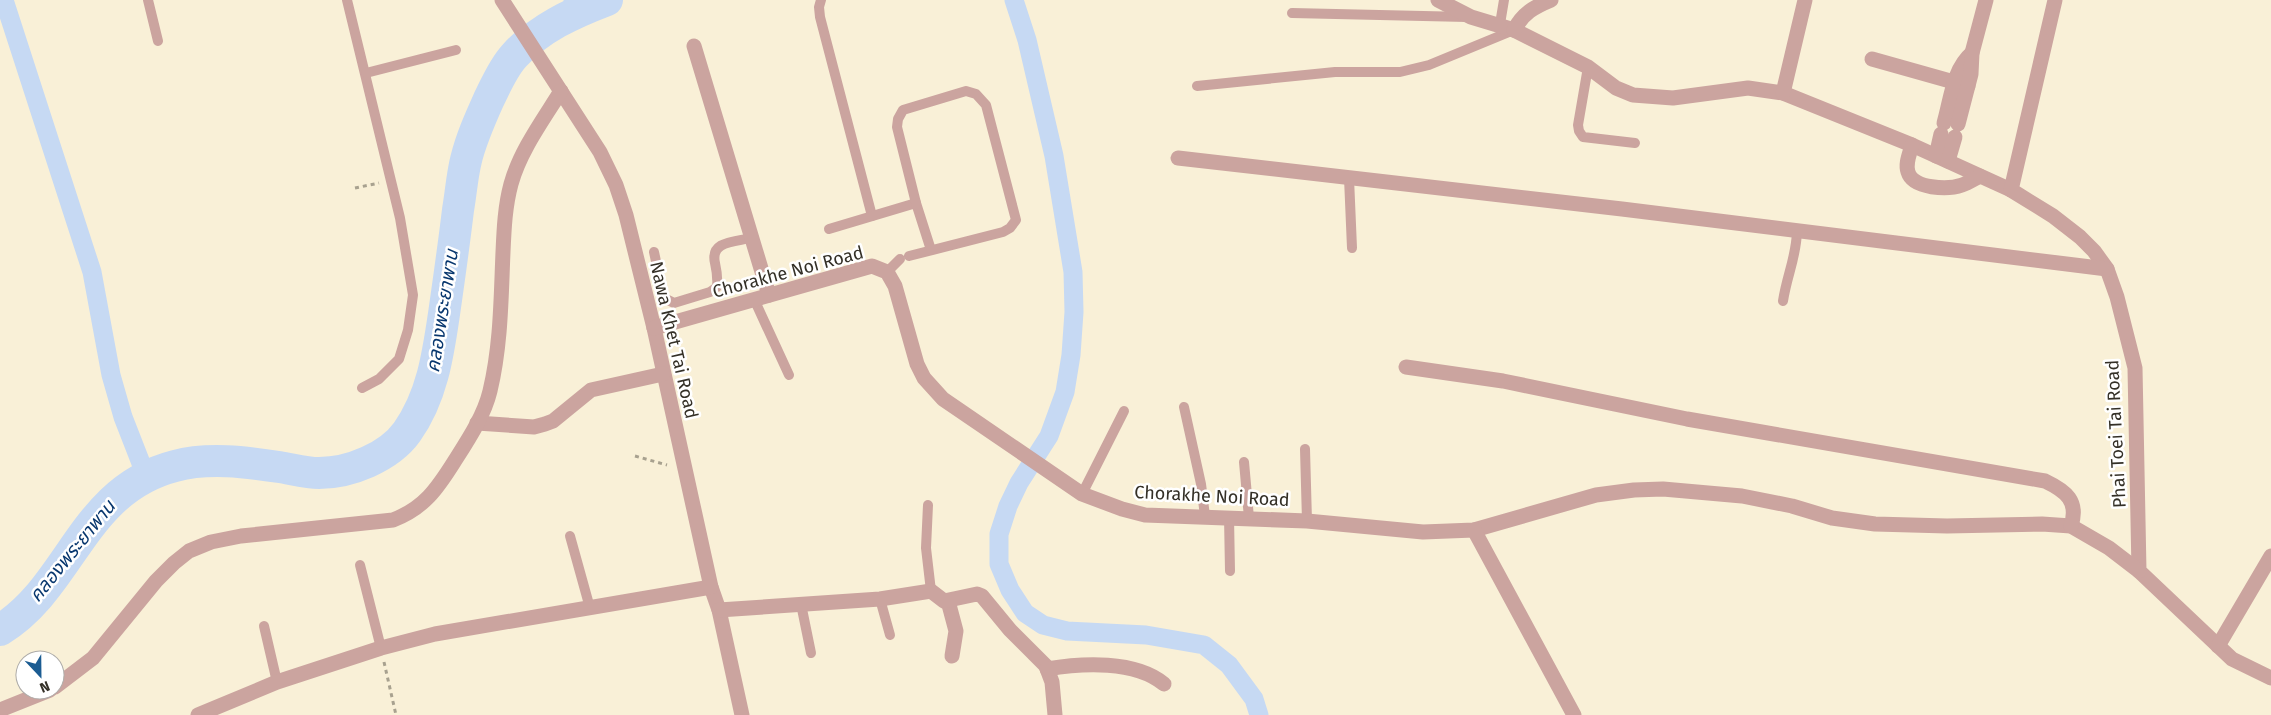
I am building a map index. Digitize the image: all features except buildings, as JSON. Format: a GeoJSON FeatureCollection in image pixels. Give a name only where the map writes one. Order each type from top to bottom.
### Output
{"type":"FeatureCollection","features":[{"type":"Feature","properties":{"kind":"street","name":"Nawa Khet Tai Road"},"geometry":{"type":"LineString","coordinates":[[502,0],[600,152],[616,185],[626,215],[654,328],[711,587],[719,610],[742,715]]}},
{"type":"Feature","properties":{"kind":"street","name":"Phai Toei Tai Road"},"geometry":{"type":"LineString","coordinates":[[1438,0],[1471,16],[1507,27],[1588,67],[1616,88],[1633,95],[1673,98],[1748,88],[1783,93],[1912,145],[2010,190],[2053,216],[2080,237],[2094,251],[2106,269],[2117,296],[2135,368],[2139,571]]}},
{"type":"Feature","properties":{"kind":"street"},"geometry":{"type":"LineString","coordinates":[[1507,27],[1533,8],[1551,0]]}},
{"type":"Feature","properties":{"kind":"street"},"geometry":{"type":"LineString","coordinates":[[1783,93],[1805,0]]}},
{"type":"Feature","properties":{"kind":"street"},"geometry":{"type":"LineString","coordinates":[[1942,159],[1961,83],[1962,61],[1972,52],[1986,0]]}},
{"type":"Feature","properties":{"kind":"street"},"geometry":{"type":"LineString","coordinates":[[2010,190],[2055,0]]}},
{"type":"Feature","properties":{"kind":"street"},"geometry":{"type":"LineString","coordinates":[[694,46],[751,238],[761,297]]}},
{"type":"Feature","properties":{"kind":"street"},"geometry":{"type":"LineString","coordinates":[[1872,60],[1961,83]]}},
{"type":"Feature","properties":{"kind":"street"},"geometry":{"type":"LineString","coordinates":[[65,679],[93,658],[156,581],[174,563],[190,551],[211,542],[241,536],[393,520],[410,513],[423,503],[446,474],[469,439],[490,393],[498,350],[505,222],[511,183],[557,85]]}},
{"type":"Feature","properties":{"kind":"street"},"geometry":{"type":"LineString","coordinates":[[1912,145],[1907,162],[1908,172],[1912,178],[1928,187],[1961,185],[1980,176]]}},
{"type":"Feature","properties":{"kind":"street"},"geometry":{"type":"LineString","coordinates":[[1178,158],[2106,269]]}},
{"type":"Feature","properties":{"kind":"street","name":"Chorakhe Noi Road"},"geometry":{"type":"LineString","coordinates":[[654,328],[872,266],[887,272],[895,286],[917,364],[924,378],[943,399],[1082,494],[1122,510],[1145,515],[1307,521],[1423,532],[1474,530],[1596,495],[1634,490],[1663,489],[1742,496],[1792,506],[1832,518],[1875,524],[1947,526],[2042,524],[2071,526]]}},
{"type":"Feature","properties":{"kind":"street"},"geometry":{"type":"LineString","coordinates":[[1406,366],[1503,380],[1687,419],[2045,481],[2062,489],[2072,502],[2075,514],[2071,526],[2109,548],[2139,571],[2232,658],[2271,678]]}},
{"type":"Feature","properties":{"kind":"street"},"geometry":{"type":"LineString","coordinates":[[477,423],[534,427],[553,420],[591,390],[663,374]]}},
{"type":"Feature","properties":{"kind":"street"},"geometry":{"type":"LineString","coordinates":[[1474,530],[1574,715]]}},
{"type":"Feature","properties":{"kind":"street"},"geometry":{"type":"LineString","coordinates":[[2218,646],[2271,556]]}},
{"type":"Feature","properties":{"kind":"street"},"geometry":{"type":"LineString","coordinates":[[198,715],[276,682],[381,648],[483,624],[711,587]]}},
{"type":"Feature","properties":{"kind":"street"},"geometry":{"type":"LineString","coordinates":[[719,610],[880,599],[931,591],[948,601],[977,594],[982,596],[1010,630],[1039,658],[1047,669],[1052,682],[1055,715]]}},
{"type":"Feature","properties":{"kind":"street"},"geometry":{"type":"LineString","coordinates":[[948,601],[956,631],[952,656]]}},
{"type":"Feature","properties":{"kind":"street"},"geometry":{"type":"LineString","coordinates":[[1047,669],[1078,664],[1134,669],[1151,673],[1164,684]]}},
{"type":"Feature","properties":{"kind":"street"},"geometry":{"type":"LineString","coordinates":[[0,710],[21,709],[35,700]]}},
{"type":"Feature","properties":{"kind":"lane"},"geometry":{"type":"LineString","coordinates":[[148,0],[158,41]]}},
{"type":"Feature","properties":{"kind":"lane"},"geometry":{"type":"LineString","coordinates":[[346,0],[366,73],[406,245],[412,295],[408,330],[399,359],[379,379],[362,388]]}},
{"type":"Feature","properties":{"kind":"lane"},"geometry":{"type":"LineString","coordinates":[[821,0],[819,7],[820,17],[872,216]]}},
{"type":"Feature","properties":{"kind":"lane"},"geometry":{"type":"LineString","coordinates":[[1197,86],[1335,72],[1400,72],[1429,65],[1507,27],[1504,0]]}},
{"type":"Feature","properties":{"kind":"lane"},"geometry":{"type":"LineString","coordinates":[[1292,13],[1471,16]]}},
{"type":"Feature","properties":{"kind":"lane"},"geometry":{"type":"LineString","coordinates":[[366,73],[456,50]]}},
{"type":"Feature","properties":{"kind":"lane"},"geometry":{"type":"LineString","coordinates":[[1588,67],[1578,125],[1579,131],[1584,137],[1635,143]]}},
{"type":"Feature","properties":{"kind":"lane"},"geometry":{"type":"LineString","coordinates":[[887,272],[904,257],[1003,232],[1014,224],[1016,220],[986,105],[976,94],[966,91],[943,96],[903,110],[898,119],[897,127],[916,203],[931,250]]}},
{"type":"Feature","properties":{"kind":"lane"},"geometry":{"type":"LineString","coordinates":[[1349,178],[1352,248]]}},
{"type":"Feature","properties":{"kind":"lane"},"geometry":{"type":"LineString","coordinates":[[829,229],[916,203]]}},
{"type":"Feature","properties":{"kind":"lane"},"geometry":{"type":"LineString","coordinates":[[1783,301],[1786,280],[1794,261],[1797,232]]}},
{"type":"Feature","properties":{"kind":"lane"},"geometry":{"type":"LineString","coordinates":[[654,252],[663,294],[666,299],[674,303],[710,292],[717,287],[718,279],[713,255],[716,249],[724,244],[751,238]]}},
{"type":"Feature","properties":{"kind":"lane"},"geometry":{"type":"LineString","coordinates":[[761,297],[789,375]]}},
{"type":"Feature","properties":{"kind":"lane"},"geometry":{"type":"LineString","coordinates":[[1184,407],[1201,484],[1205,516]]}},
{"type":"Feature","properties":{"kind":"lane"},"geometry":{"type":"LineString","coordinates":[[1082,494],[1124,411]]}},
{"type":"Feature","properties":{"kind":"lane"},"geometry":{"type":"LineString","coordinates":[[1305,448],[1307,521]]}},
{"type":"Feature","properties":{"kind":"lane"},"geometry":{"type":"LineString","coordinates":[[1244,462],[1248,518]]}},
{"type":"Feature","properties":{"kind":"lane"},"geometry":{"type":"LineString","coordinates":[[928,505],[926,548],[931,591]]}},
{"type":"Feature","properties":{"kind":"lane"},"geometry":{"type":"LineString","coordinates":[[1229,517],[1230,571]]}},
{"type":"Feature","properties":{"kind":"lane"},"geometry":{"type":"LineString","coordinates":[[570,536],[590,608]]}},
{"type":"Feature","properties":{"kind":"lane"},"geometry":{"type":"LineString","coordinates":[[360,565],[381,648]]}},
{"type":"Feature","properties":{"kind":"lane"},"geometry":{"type":"LineString","coordinates":[[880,599],[890,636]]}},
{"type":"Feature","properties":{"kind":"lane"},"geometry":{"type":"LineString","coordinates":[[801,604],[811,653]]}},
{"type":"Feature","properties":{"kind":"lane"},"geometry":{"type":"LineString","coordinates":[[264,626],[276,682]]}},
{"type":"Feature","properties":{"kind":"path"},"geometry":{"type":"LineString","coordinates":[[355,188],[391,180]]}},
{"type":"Feature","properties":{"kind":"path"},"geometry":{"type":"LineString","coordinates":[[636,456],[685,470]]}},
{"type":"Feature","properties":{"kind":"path"},"geometry":{"type":"LineString","coordinates":[[381,648],[396,715]]}},
{"type":"Feature","properties":{"kind":"waterway"},"geometry":{"type":"LineString","coordinates":[[4,0],[92,272],[111,375],[123,417],[146,476]]}},
{"type":"Feature","properties":{"kind":"waterway"},"geometry":{"type":"LineString","coordinates":[[573,0],[579,11]]}},
{"type":"Feature","properties":{"kind":"waterway","name":"คลองพระยาพาน"},"geometry":{"type":"LineString","coordinates":[[0,630],[24,611],[44,589],[97,517],[118,496],[143,478],[175,466],[214,461],[253,463],[314,473],[331,472],[356,467],[368,462],[390,449],[399,441],[416,419],[433,375],[442,329],[465,166],[473,137],[489,99],[506,66],[534,37],[557,22],[607,0]]}},
{"type":"Feature","properties":{"kind":"waterway"},"geometry":{"type":"LineString","coordinates":[[1014,0],[1027,40],[1054,156],[1073,272],[1074,312],[1071,355],[1065,392],[1049,436],[1019,483],[1008,506],[999,534],[999,564],[1010,590],[1025,613],[1043,625],[1067,631],[1146,635],[1204,645],[1229,665],[1254,699],[1259,715]]}}]}
